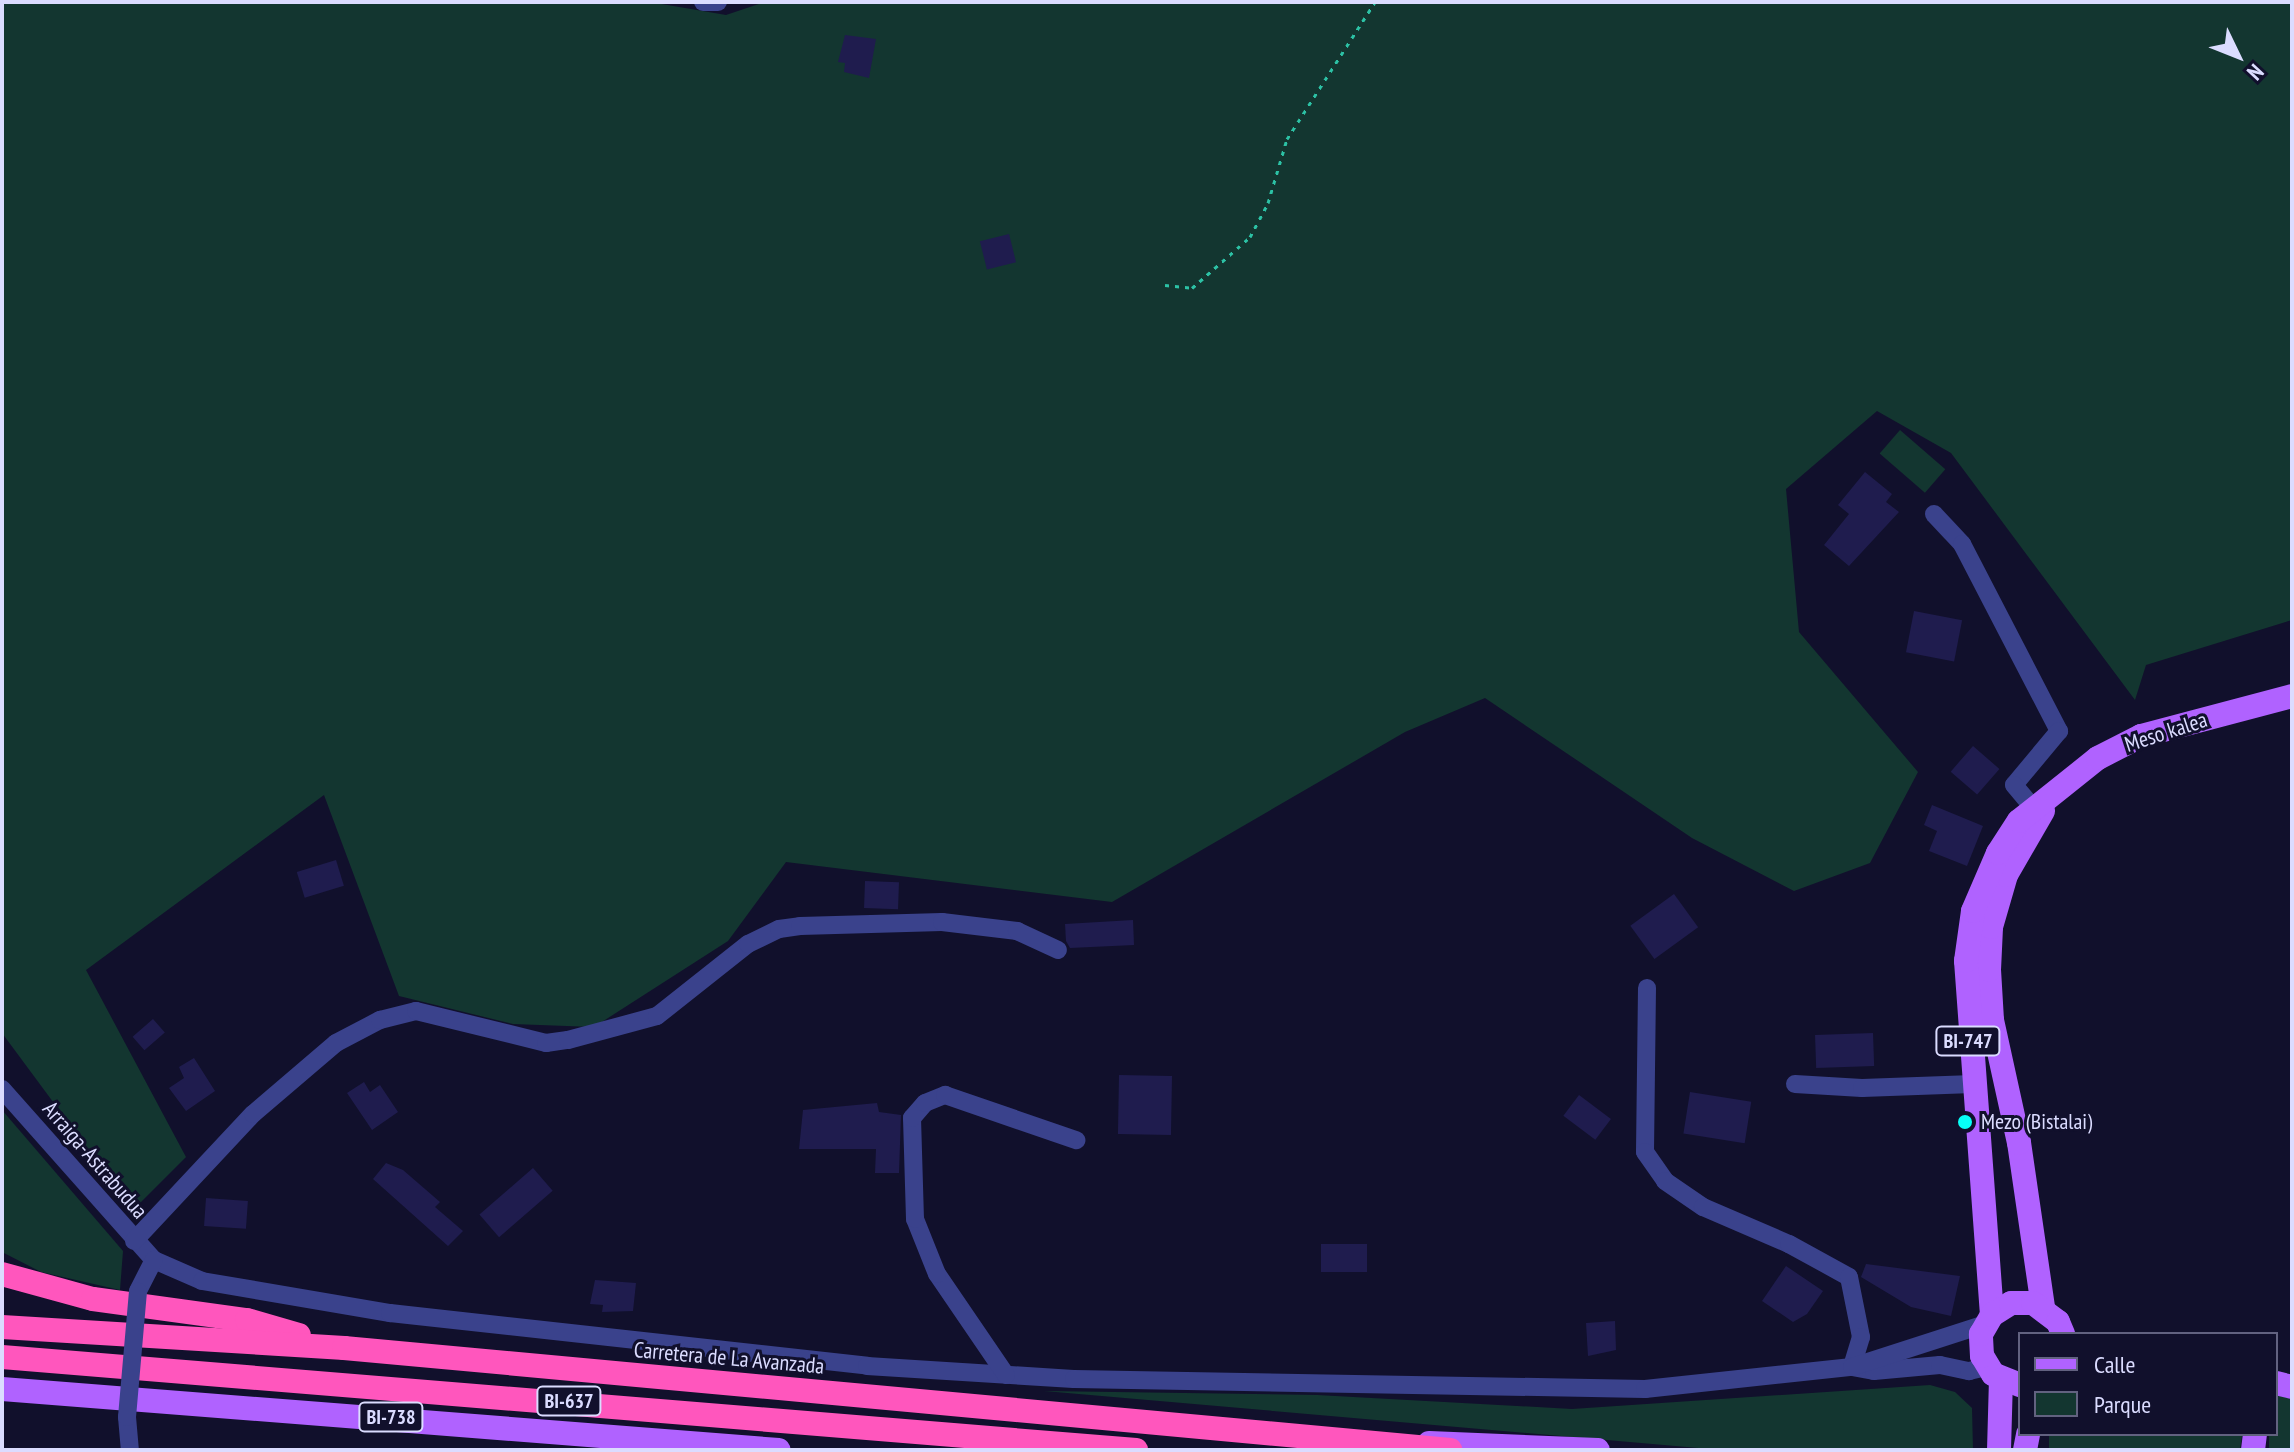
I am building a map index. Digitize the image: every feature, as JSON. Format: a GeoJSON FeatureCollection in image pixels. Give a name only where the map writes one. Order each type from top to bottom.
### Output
{"type":"FeatureCollection","features":[{"type":"Feature","properties":{"kind":"highway"},"geometry":{"type":"LineString","coordinates":[[2,1274],[93,1299],[247,1320],[344,1348]]}},
{"type":"Feature","properties":{"kind":"highway","name":"Carretera de La Avanzada"},"geometry":{"type":"LineString","coordinates":[[2,1327],[344,1348],[1450,1450]]}},
{"type":"Feature","properties":{"kind":"highway","name":"BI-637"},"geometry":{"type":"LineString","coordinates":[[2,1357],[1136,1450]]}},
{"type":"Feature","properties":{"kind":"main road","name":"Meso kalea"},"geometry":{"type":"LineString","coordinates":[[2053,794],[2098,758],[2141,736],[2292,696]]}},
{"type":"Feature","properties":{"kind":"main road","name":"BI-747"},"geometry":{"type":"LineString","coordinates":[[1999,1450],[2003,1377],[1980,1345],[1988,1319],[1966,961],[1973,911],[1998,853],[2033,808],[2053,794]]}},
{"type":"Feature","properties":{"kind":"main road","name":"BI-747"},"geometry":{"type":"LineString","coordinates":[[2053,794],[2006,875],[1991,927],[1989,970],[1992,1020],[2055,1321]]}},
{"type":"Feature","properties":{"kind":"main road"},"geometry":{"type":"LineString","coordinates":[[1988,1319],[2011,1303],[2076,1332]]}},
{"type":"Feature","properties":{"kind":"main road","name":"BI-738"},"geometry":{"type":"LineString","coordinates":[[2,1389],[779,1450]]}},
{"type":"Feature","properties":{"kind":"main road"},"geometry":{"type":"LineString","coordinates":[[1322,1437],[1598,1450]]}},
{"type":"Feature","properties":{"kind":"street"},"geometry":{"type":"LineString","coordinates":[[703,2],[718,2]]}},
{"type":"Feature","properties":{"kind":"street"},"geometry":{"type":"LineString","coordinates":[[1934,514],[1962,544],[2059,731],[2014,785],[2033,808]]}},
{"type":"Feature","properties":{"kind":"street"},"geometry":{"type":"LineString","coordinates":[[134,1241],[253,1114],[336,1043],[380,1020],[416,1011],[546,1043],[568,1040],[657,1016],[748,944],[779,929],[800,926],[942,922],[1017,931],[1058,950]]}},
{"type":"Feature","properties":{"kind":"street"},"geometry":{"type":"LineString","coordinates":[[1647,988],[1645,1152],[1665,1181],[1703,1207],[1849,1277],[1861,1337],[1852,1367]]}},
{"type":"Feature","properties":{"kind":"street"},"geometry":{"type":"LineString","coordinates":[[1795,1084],[1862,1088],[1973,1084]]}},
{"type":"Feature","properties":{"kind":"street","name":"Arraiga-Astrabudua"},"geometry":{"type":"LineString","coordinates":[[2,1089],[154,1260],[202,1281],[390,1313],[867,1366],[1006,1375],[1645,1389],[1852,1367]]}},
{"type":"Feature","properties":{"kind":"street"},"geometry":{"type":"LineString","coordinates":[[1006,1375],[937,1274],[915,1219],[912,1118],[925,1103],[945,1095],[1076,1140]]}},
{"type":"Feature","properties":{"kind":"street"},"geometry":{"type":"LineString","coordinates":[[130,1450],[127,1417],[138,1291],[154,1260]]}},
{"type":"Feature","properties":{"kind":"street"},"geometry":{"type":"LineString","coordinates":[[1852,1367],[1988,1319]]}},
{"type":"Feature","properties":{"kind":"street"},"geometry":{"type":"LineString","coordinates":[[1852,1367],[1874,1371],[1940,1365],[2003,1377]]}},
{"type":"Feature","properties":{"kind":"path"},"geometry":{"type":"LineString","coordinates":[[1165,285],[1192,288],[1250,237],[1268,203],[1287,139],[1375,2]]}},
{"type":"Feature","properties":{"kind":"green space"},"geometry":{"type":"Polygon","coordinates":[[[2,2],[650,2],[726,15],[765,2],[2292,2],[2292,620],[2146,665],[2135,700],[1951,453],[1877,411],[1786,489],[1799,632],[1918,772],[1870,863],[1794,891],[1692,838],[1485,698],[1405,732],[1112,902],[786,862],[728,941],[594,1027],[513,1024],[399,996],[324,795],[86,970],[186,1157],[133,1210],[2,1033],[2,2]]]}},
{"type":"Feature","properties":{"kind":"green space"},"geometry":{"type":"Polygon","coordinates":[[[1900,430],[1945,469],[1925,493],[1880,453],[1900,430]]]}},
{"type":"Feature","properties":{"kind":"green space"},"geometry":{"type":"Polygon","coordinates":[[[2,1110],[123,1251],[120,1290],[41,1272],[2,1252],[2,1110]]]}},
{"type":"Feature","properties":{"kind":"green space"},"geometry":{"type":"Polygon","coordinates":[[[1930,1385],[1955,1392],[1972,1408],[1973,1450],[1721,1450],[1044,1391],[1317,1395],[1572,1409],[1930,1385]]]}},
{"type":"Feature","properties":{"kind":"green space"},"geometry":{"type":"Polygon","coordinates":[[[2278,1396],[2292,1399],[2292,1450],[2269,1450],[2269,1436],[2278,1436],[2278,1396]]]}},
{"type":"Feature","properties":{"kind":"green space"},"geometry":{"type":"Polygon","coordinates":[[[2049,1436],[2242,1436],[2240,1450],[2049,1450],[2049,1436]]]}},
{"type":"Feature","properties":{"kind":"building"},"geometry":{"type":"Polygon","coordinates":[[[845,35],[876,39],[869,78],[844,72],[845,63],[838,62],[845,35]]]}},
{"type":"Feature","properties":{"kind":"building"},"geometry":{"type":"Polygon","coordinates":[[[1009,234],[1016,262],[987,269],[980,241],[1009,234]]]}},
{"type":"Feature","properties":{"kind":"building"},"geometry":{"type":"Polygon","coordinates":[[[1865,472],[1892,494],[1886,502],[1899,512],[1849,566],[1824,545],[1849,514],[1838,505],[1865,472]]]}},
{"type":"Feature","properties":{"kind":"building"},"geometry":{"type":"Polygon","coordinates":[[[1914,611],[1962,620],[1954,662],[1906,652],[1914,611]]]}},
{"type":"Feature","properties":{"kind":"building"},"geometry":{"type":"Polygon","coordinates":[[[1973,746],[1999,769],[1977,795],[1951,772],[1973,746]]]}},
{"type":"Feature","properties":{"kind":"building"},"geometry":{"type":"Polygon","coordinates":[[[1932,805],[1983,826],[1967,866],[1929,851],[1937,831],[1924,825],[1932,805]]]}},
{"type":"Feature","properties":{"kind":"building"},"geometry":{"type":"Polygon","coordinates":[[[336,860],[344,886],[305,898],[297,872],[336,860]]]}},
{"type":"Feature","properties":{"kind":"building"},"geometry":{"type":"Polygon","coordinates":[[[865,881],[899,882],[898,909],[864,908],[865,881]]]}},
{"type":"Feature","properties":{"kind":"building"},"geometry":{"type":"Polygon","coordinates":[[[1674,894],[1698,927],[1654,959],[1630,926],[1674,894]]]}},
{"type":"Feature","properties":{"kind":"building"},"geometry":{"type":"Polygon","coordinates":[[[1133,920],[1134,945],[1070,948],[1066,941],[1065,924],[1133,920]]]}},
{"type":"Feature","properties":{"kind":"building"},"geometry":{"type":"Polygon","coordinates":[[[153,1019],[165,1033],[144,1050],[133,1037],[153,1019]]]}},
{"type":"Feature","properties":{"kind":"building"},"geometry":{"type":"Polygon","coordinates":[[[1873,1033],[1874,1066],[1816,1068],[1815,1035],[1873,1033]]]}},
{"type":"Feature","properties":{"kind":"building"},"geometry":{"type":"Polygon","coordinates":[[[194,1058],[215,1091],[186,1111],[169,1088],[184,1078],[179,1067],[194,1058]]]}},
{"type":"Feature","properties":{"kind":"building"},"geometry":{"type":"Polygon","coordinates":[[[1119,1075],[1172,1076],[1171,1135],[1118,1134],[1119,1075]]]}},
{"type":"Feature","properties":{"kind":"building"},"geometry":{"type":"Polygon","coordinates":[[[364,1082],[370,1092],[380,1085],[398,1112],[372,1130],[347,1093],[364,1082]]]}},
{"type":"Feature","properties":{"kind":"building"},"geometry":{"type":"Polygon","coordinates":[[[1690,1092],[1751,1102],[1745,1143],[1683,1133],[1690,1092]]]}},
{"type":"Feature","properties":{"kind":"building"},"geometry":{"type":"Polygon","coordinates":[[[1579,1095],[1611,1119],[1595,1140],[1563,1116],[1579,1095]]]}},
{"type":"Feature","properties":{"kind":"building"},"geometry":{"type":"Polygon","coordinates":[[[877,1103],[879,1112],[901,1115],[899,1173],[875,1173],[876,1149],[799,1149],[803,1110],[877,1103]]]}},
{"type":"Feature","properties":{"kind":"building"},"geometry":{"type":"Polygon","coordinates":[[[386,1163],[403,1170],[440,1202],[435,1207],[463,1231],[448,1246],[373,1179],[386,1163]]]}},
{"type":"Feature","properties":{"kind":"building"},"geometry":{"type":"Polygon","coordinates":[[[533,1168],[553,1191],[499,1237],[479,1215],[533,1168]]]}},
{"type":"Feature","properties":{"kind":"building"},"geometry":{"type":"Polygon","coordinates":[[[206,1198],[248,1201],[246,1229],[204,1226],[206,1198]]]}},
{"type":"Feature","properties":{"kind":"building"},"geometry":{"type":"Polygon","coordinates":[[[1321,1244],[1367,1244],[1367,1272],[1321,1272],[1321,1244]]]}},
{"type":"Feature","properties":{"kind":"building"},"geometry":{"type":"Polygon","coordinates":[[[1866,1264],[1960,1276],[1951,1316],[1911,1307],[1861,1277],[1866,1264]]]}},
{"type":"Feature","properties":{"kind":"building"},"geometry":{"type":"Polygon","coordinates":[[[1786,1266],[1823,1291],[1807,1314],[1793,1322],[1762,1301],[1786,1266]]]}},
{"type":"Feature","properties":{"kind":"building"},"geometry":{"type":"Polygon","coordinates":[[[595,1280],[636,1283],[633,1311],[602,1312],[603,1305],[590,1304],[595,1280]]]}},
{"type":"Feature","properties":{"kind":"building"},"geometry":{"type":"Polygon","coordinates":[[[1615,1321],[1616,1350],[1588,1356],[1586,1323],[1615,1321]]]}},
{"type":"Feature","properties":{"kind":"place","name":"Mezo (Bistalai)"},"geometry":{"type":"Point","coordinates":[1965,1122]}}]}
